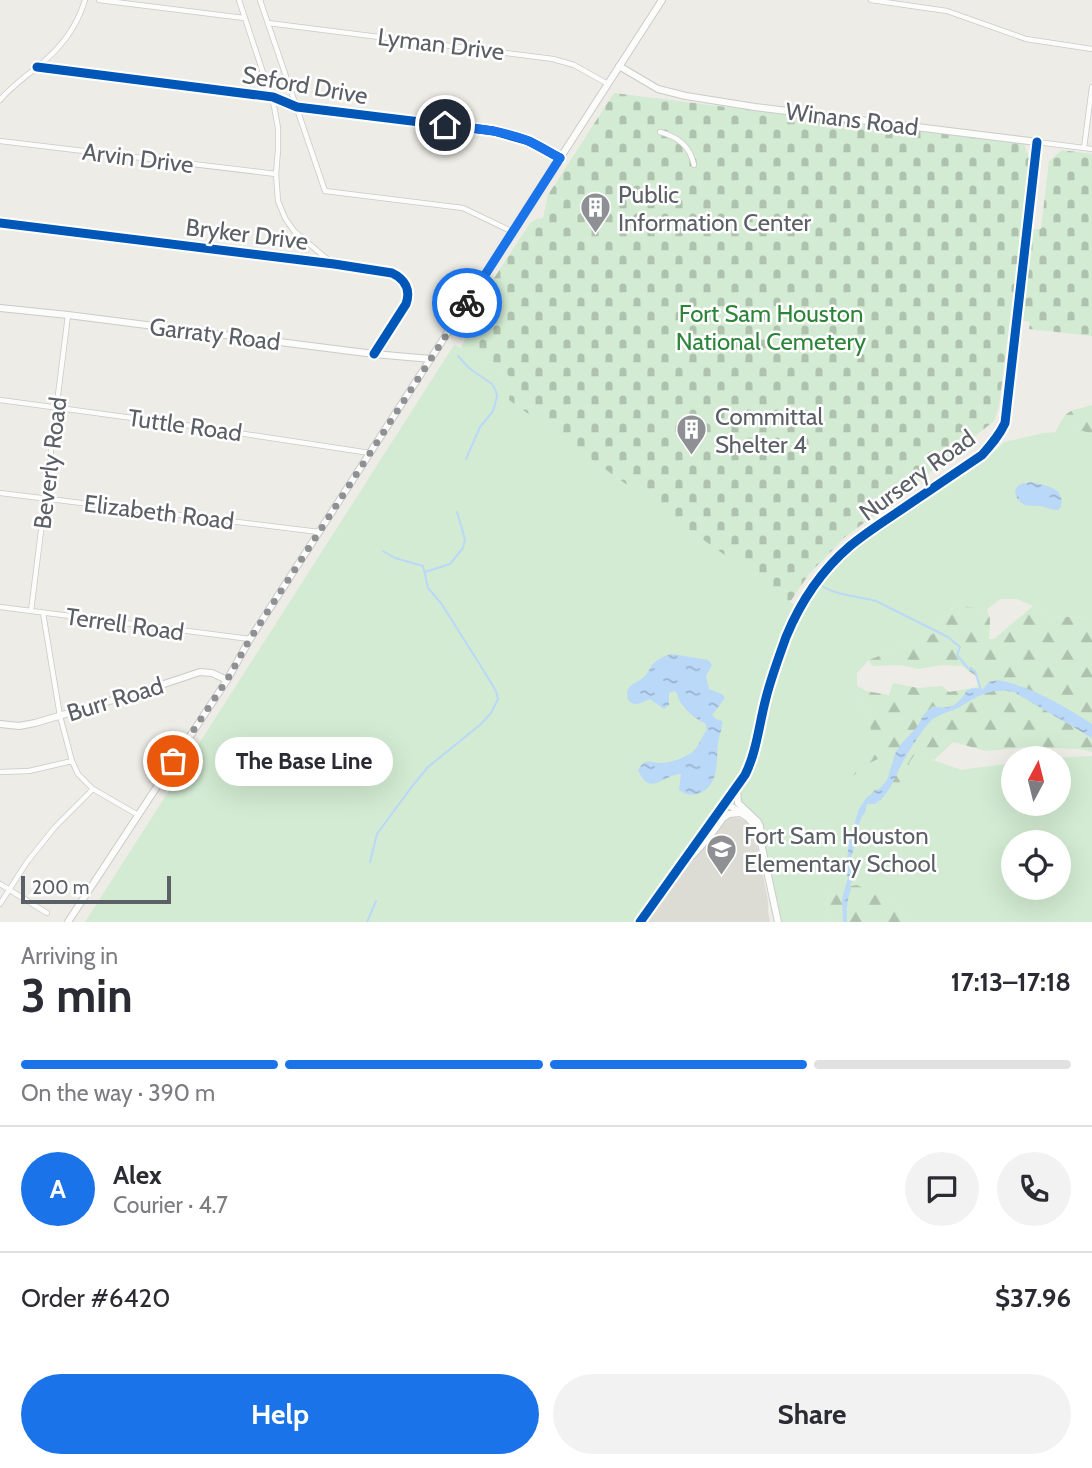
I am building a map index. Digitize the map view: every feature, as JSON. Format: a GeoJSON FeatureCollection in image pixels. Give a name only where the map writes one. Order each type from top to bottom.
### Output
{"type":"FeatureCollection","features":[{"type":"Feature","properties":{"kind":"street"},"geometry":{"type":"LineString","coordinates":[[0,100],[2,93],[59,48],[85,0]]}},
{"type":"Feature","properties":{"kind":"street"},"geometry":{"type":"LineString","coordinates":[[99,0],[244,18]]}},
{"type":"Feature","properties":{"kind":"street"},"geometry":{"type":"LineString","coordinates":[[239,0],[271,97],[278,128],[278,201],[294,231],[334,264]]}},
{"type":"Feature","properties":{"kind":"street"},"geometry":{"type":"LineString","coordinates":[[260,0],[325,191],[463,208],[513,232]]}},
{"type":"Feature","properties":{"kind":"street"},"geometry":{"type":"LineString","coordinates":[[68,922],[227,680],[250,639],[662,0]]}},
{"type":"Feature","properties":{"kind":"street"},"geometry":{"type":"LineString","coordinates":[[871,0],[947,11],[1026,39],[1092,49]]}},
{"type":"Feature","properties":{"kind":"street","name":"Lyman Drive"},"geometry":{"type":"LineString","coordinates":[[268,23],[554,59],[574,65],[608,84]]}},
{"type":"Feature","properties":{"kind":"street","name":"Winans Road"},"geometry":{"type":"LineString","coordinates":[[619,66],[658,89],[685,96],[1092,149]]}},
{"type":"Feature","properties":{"kind":"street","name":"Seford Drive"},"geometry":{"type":"LineString","coordinates":[[37,67],[271,97],[297,107],[494,131],[529,141],[560,158]]}},
{"type":"Feature","properties":{"kind":"street"},"geometry":{"type":"LineString","coordinates":[[1084,148],[1092,87]]}},
{"type":"Feature","properties":{"kind":"street"},"geometry":{"type":"LineString","coordinates":[[660,132],[675,137],[682,143],[691,154],[694,165]]}},
{"type":"Feature","properties":{"kind":"street","name":"Arvin Drive"},"geometry":{"type":"LineString","coordinates":[[0,141],[276,174]]}},
{"type":"Feature","properties":{"kind":"street","name":"Nursery Road"},"geometry":{"type":"LineString","coordinates":[[683,862],[737,788],[752,761],[766,698],[787,636],[811,591],[850,547],[982,455],[991,447],[1002,428],[1037,142]]}},
{"type":"Feature","properties":{"kind":"street","name":"Bryker Drive"},"geometry":{"type":"LineString","coordinates":[[0,223],[392,273],[405,283],[408,291],[406,304],[374,354]]}},
{"type":"Feature","properties":{"kind":"street","name":"Garraty Road"},"geometry":{"type":"LineString","coordinates":[[0,308],[431,359]]}},
{"type":"Feature","properties":{"kind":"street","name":"Beverly Road"},"geometry":{"type":"LineString","coordinates":[[31,611],[68,315]]}},
{"type":"Feature","properties":{"kind":"street","name":"Tuttle Road"},"geometry":{"type":"LineString","coordinates":[[0,400],[370,453]]}},
{"type":"Feature","properties":{"kind":"street","name":"Elizabeth Road"},"geometry":{"type":"LineString","coordinates":[[0,493],[319,532]]}},
{"type":"Feature","properties":{"kind":"street","name":"Terrell Road"},"geometry":{"type":"LineString","coordinates":[[0,607],[250,639]]}},
{"type":"Feature","properties":{"kind":"street"},"geometry":{"type":"LineString","coordinates":[[43,613],[60,716],[72,761],[79,774],[93,789],[138,815]]}},
{"type":"Feature","properties":{"kind":"street","name":"Burr Road"},"geometry":{"type":"LineString","coordinates":[[0,724],[25,726],[200,672],[212,673],[227,680]]}},
{"type":"Feature","properties":{"kind":"street"},"geometry":{"type":"LineString","coordinates":[[0,772],[29,771],[72,761]]}},
{"type":"Feature","properties":{"kind":"street"},"geometry":{"type":"LineString","coordinates":[[737,788],[739,805],[755,818],[760,826],[761,843],[778,922]]}},
{"type":"Feature","properties":{"kind":"street"},"geometry":{"type":"LineString","coordinates":[[0,904],[27,862],[55,827],[93,789]]}},
{"type":"Feature","properties":{"kind":"street"},"geometry":{"type":"LineString","coordinates":[[726,803],[753,824],[761,843]]}},
{"type":"Feature","properties":{"kind":"street"},"geometry":{"type":"LineString","coordinates":[[640,922],[683,862],[703,845],[723,818],[741,813]]}},
{"type":"Feature","properties":{"kind":"street"},"geometry":{"type":"LineString","coordinates":[[0,884],[47,913]]}},
{"type":"Feature","properties":{"kind":"shaded area","name":"Fort Sam Houston Elementary School"},"geometry":{"type":"Polygon","coordinates":[[[730,818],[745,821],[754,831],[770,922],[644,922],[687,864],[723,822],[730,818]]]}},
{"type":"Feature","properties":{"kind":"green space","name":"Fort Sam Houston National Cemetery"},"geometry":{"type":"Polygon","coordinates":[[[614,93],[1024,144],[1029,158],[1013,319],[1010,319],[999,406],[994,421],[845,537],[809,574],[790,602],[509,400],[511,378],[499,366],[461,348],[467,333],[461,329],[530,223],[543,218],[548,195],[614,93]]]}},
{"type":"Feature","properties":{"kind":"green space"},"geometry":{"type":"Polygon","coordinates":[[[1062,150],[1092,154],[1092,336],[1029,329],[1030,322],[1021,320],[1032,229],[1041,229],[1049,161],[1062,150]]]}},
{"type":"Feature","properties":{"kind":"green space"},"geometry":{"type":"Polygon","coordinates":[[[454,345],[499,366],[804,611],[821,585],[857,547],[985,459],[1005,442],[1043,433],[1083,431],[1092,434],[1092,618],[1048,616],[1017,599],[1001,599],[987,609],[954,605],[933,634],[869,660],[857,673],[857,689],[874,739],[961,770],[1001,765],[1001,816],[1071,816],[1071,757],[1092,756],[1092,922],[916,922],[901,913],[891,901],[829,890],[825,922],[782,922],[762,824],[740,801],[727,793],[636,922],[85,922],[454,345]]]}},
{"type":"Feature","properties":{"kind":"green space"},"geometry":{"type":"Polygon","coordinates":[[[1092,405],[1092,434],[1083,431],[1055,433],[1069,412],[1092,405]]]}},
{"type":"Feature","properties":{"kind":"green space"},"geometry":{"type":"Polygon","coordinates":[[[954,605],[987,609],[990,619],[989,639],[994,639],[1033,606],[1048,616],[1092,618],[1092,752],[1071,749],[1071,746],[1001,746],[1001,750],[986,751],[953,742],[934,760],[915,754],[909,763],[910,784],[893,792],[878,807],[860,799],[884,761],[881,758],[873,761],[853,776],[847,771],[873,739],[862,702],[848,700],[844,695],[849,684],[866,691],[889,695],[893,683],[918,688],[942,686],[949,692],[978,687],[976,676],[962,666],[942,665],[919,669],[901,665],[872,666],[869,660],[933,634],[954,605]]]}},
{"type":"Feature","properties":{"kind":"green space"},"geometry":{"type":"Polygon","coordinates":[[[857,885],[891,901],[901,913],[916,922],[825,922],[829,890],[857,885]]]}},
{"type":"Feature","properties":{"kind":"water"},"geometry":{"type":"Polygon","coordinates":[[[1031,482],[1054,488],[1062,500],[1061,507],[1056,510],[1023,504],[1017,498],[1017,487],[1031,482]]]}},
{"type":"Feature","properties":{"kind":"water"},"geometry":{"type":"Polygon","coordinates":[[[672,654],[708,660],[712,665],[706,676],[709,689],[725,698],[712,715],[722,721],[714,778],[700,793],[687,794],[679,790],[681,774],[652,784],[643,778],[638,770],[646,762],[678,760],[688,755],[696,748],[707,730],[705,723],[687,711],[674,691],[669,693],[669,705],[664,709],[650,699],[636,704],[628,700],[630,687],[647,674],[656,661],[672,654]]]}},
{"type":"Feature","properties":{"kind":"water"},"geometry":{"type":"Polygon","coordinates":[[[998,680],[1035,692],[1081,717],[1092,724],[1092,738],[1014,692],[1006,691],[981,695],[933,719],[914,743],[887,792],[875,804],[867,804],[853,841],[850,860],[853,879],[849,887],[851,889],[847,922],[843,922],[842,898],[848,878],[846,870],[849,842],[859,809],[867,797],[887,780],[895,754],[924,714],[933,706],[944,708],[953,705],[967,690],[983,689],[989,682],[998,680]]]}},
{"type":"Feature","properties":{"kind":"waterway"},"geometry":{"type":"LineString","coordinates":[[458,356],[469,368],[492,384],[497,397],[493,411],[480,427],[466,459]]}},
{"type":"Feature","properties":{"kind":"waterway"},"geometry":{"type":"LineString","coordinates":[[425,572],[450,564],[463,548],[465,539],[457,512]]}},
{"type":"Feature","properties":{"kind":"waterway"},"geometry":{"type":"LineString","coordinates":[[370,862],[377,834],[410,789],[428,767],[481,724],[498,699],[482,668],[441,603],[428,588],[423,566],[395,558],[383,551]]}},
{"type":"Feature","properties":{"kind":"waterway"},"geometry":{"type":"LineString","coordinates":[[821,585],[840,594],[876,601]]}},
{"type":"Feature","properties":{"kind":"waterway"},"geometry":{"type":"LineString","coordinates":[[878,602],[948,637],[960,647],[957,655],[968,668],[975,671],[981,690]]}},
{"type":"Feature","properties":{"kind":"waterway"},"geometry":{"type":"LineString","coordinates":[[367,922],[376,901]]}},
{"type":"Feature","properties":{"kind":"cycle path"},"geometry":{"type":"LineString","coordinates":[[37,67],[273,97],[297,107],[494,131],[529,141],[560,158]]}},
{"type":"Feature","properties":{"kind":"cycle path"},"geometry":{"type":"LineString","coordinates":[[640,922],[745,775],[755,747],[770,683],[786,637],[813,588],[850,546],[982,455],[1003,428],[1037,142]]}},
{"type":"Feature","properties":{"kind":"cycle path"},"geometry":{"type":"LineString","coordinates":[[0,223],[392,273],[406,286],[406,304],[374,354]]}},
{"type":"Feature","properties":{"kind":"way so far"},"geometry":{"type":"LineString","coordinates":[[173,761],[467,303]]}},
{"type":"Feature","properties":{"kind":"place","name":"Public Information Center"},"geometry":{"type":"Point","coordinates":[595,235]}},
{"type":"Feature","properties":{"kind":"place","name":"Committal Shelter 4"},"geometry":{"type":"Point","coordinates":[692,457]}},
{"type":"Feature","properties":{"kind":"place","name":"The Base Line"},"geometry":{"type":"Point","coordinates":[173,761]}},
{"type":"Feature","properties":{"kind":"place","name":"Fort Sam Houston Elementary School"},"geometry":{"type":"Point","coordinates":[721,876]}},
{"type":"Feature","properties":{"kind":"route"},"geometry":{"type":"LineString","coordinates":[[445,125],[510,135],[529,141],[560,158],[467,303]]}}]}
